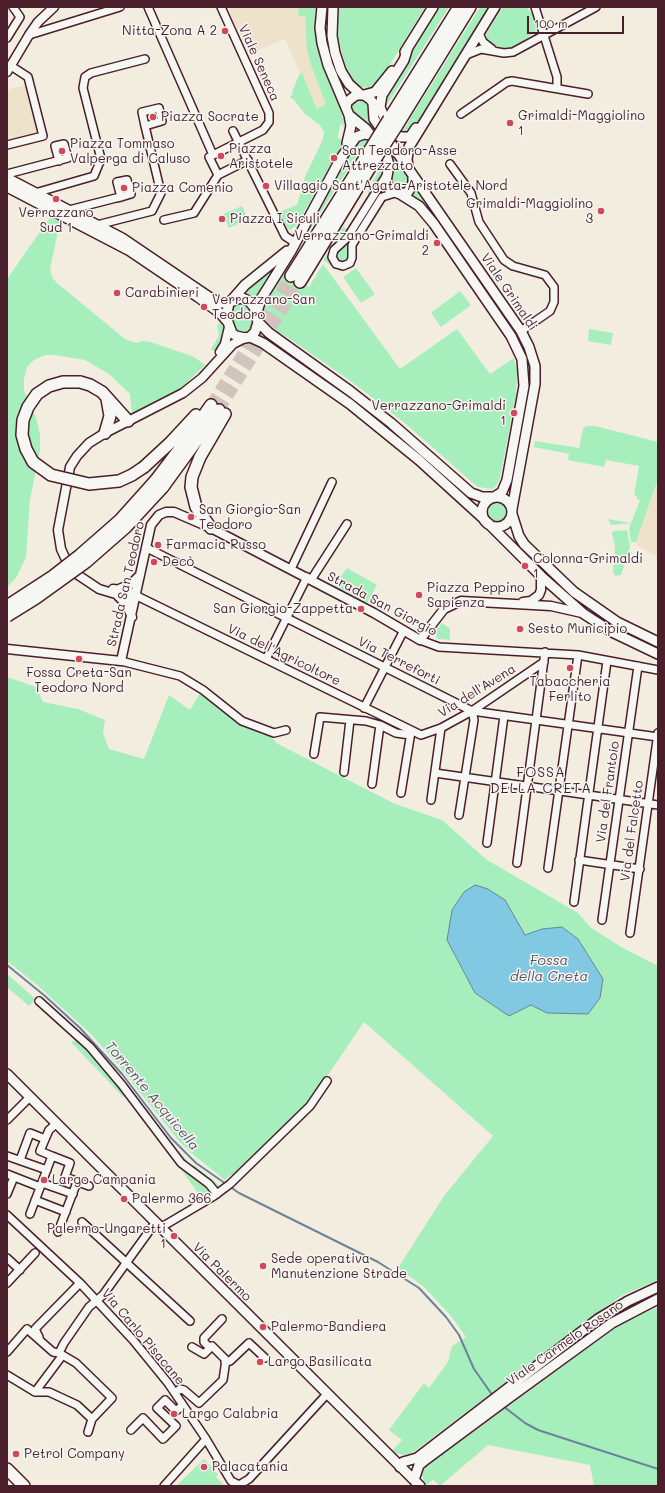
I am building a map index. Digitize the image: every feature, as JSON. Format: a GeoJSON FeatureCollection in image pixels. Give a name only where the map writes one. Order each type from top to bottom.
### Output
{"type":"FeatureCollection","features":[{"type":"Feature","properties":{"kind":"main road"},"geometry":{"type":"LineString","coordinates":[[322,7],[320,28],[322,43],[328,65],[347,112],[366,129],[387,158],[389,165],[386,176],[387,187],[419,206],[434,224],[511,336],[522,359],[524,386],[507,480],[502,492],[486,501],[482,514],[486,522],[500,526],[508,522],[512,512]]}},
{"type":"Feature","properties":{"kind":"main road","name":"Viale Grimaldi"},"geometry":{"type":"LineString","coordinates":[[332,7],[332,36],[335,53],[349,84],[370,99],[373,103],[374,119],[521,331],[532,356],[535,384],[512,512]]}},
{"type":"Feature","properties":{"kind":"main road"},"geometry":{"type":"LineString","coordinates":[[341,158],[351,133],[347,112],[347,102],[352,96],[375,92],[408,47],[433,7]]}},
{"type":"Feature","properties":{"kind":"main road"},"geometry":{"type":"LineString","coordinates":[[296,279],[392,123],[458,7]]}},
{"type":"Feature","properties":{"kind":"main road"},"geometry":{"type":"LineString","coordinates":[[392,123],[470,7]]}},
{"type":"Feature","properties":{"kind":"main road"},"geometry":{"type":"LineString","coordinates":[[397,194],[408,192],[411,188],[411,173],[407,159],[409,147],[495,7]]}},
{"type":"Feature","properties":{"kind":"main road"},"geometry":{"type":"LineString","coordinates":[[408,47],[404,60],[382,95],[381,111],[391,130],[403,138],[412,135],[420,121],[430,112]]}},
{"type":"Feature","properties":{"kind":"main road"},"geometry":{"type":"LineString","coordinates":[[247,337],[258,328],[261,299],[291,251],[294,242],[341,158],[356,137],[364,134],[371,135]]}},
{"type":"Feature","properties":{"kind":"main road"},"geometry":{"type":"LineString","coordinates":[[7,178],[98,225],[149,255],[212,299],[220,303],[230,302],[237,299],[246,300],[252,303],[258,317],[269,333],[350,391],[391,423],[471,493],[482,497],[499,496],[508,501],[524,544],[574,592],[617,622],[658,642]]}},
{"type":"Feature","properties":{"kind":"main road"},"geometry":{"type":"LineString","coordinates":[[7,187],[130,252],[198,297],[220,314],[236,336],[247,337],[263,343],[371,421],[419,460],[486,522],[541,576],[584,614],[612,632],[658,654]]}},
{"type":"Feature","properties":{"kind":"main road"},"geometry":{"type":"LineString","coordinates":[[228,324],[226,312],[230,302],[245,284],[276,261],[294,242]]}},
{"type":"Feature","properties":{"kind":"main road"},"geometry":{"type":"LineString","coordinates":[[128,421],[106,396],[94,386],[80,382],[63,382],[49,386],[37,394],[28,406],[23,420],[22,435],[26,449],[33,462],[51,475],[89,484],[119,481],[144,467],[183,431],[215,408]]}},
{"type":"Feature","properties":{"kind":"main road"},"geometry":{"type":"LineString","coordinates":[[105,432],[110,416],[106,396]]}},
{"type":"Feature","properties":{"kind":"main road"},"geometry":{"type":"LineString","coordinates":[[7,616],[48,591],[86,562],[126,527],[215,408]]}},
{"type":"Feature","properties":{"kind":"main road"},"geometry":{"type":"LineString","coordinates":[[211,528],[196,506],[191,487],[192,477],[200,457],[215,408]]}},
{"type":"Feature","properties":{"kind":"main road"},"geometry":{"type":"LineString","coordinates":[[7,606],[53,576],[80,555],[159,484]]}},
{"type":"Feature","properties":{"kind":"main road","name":"Via Palermo"},"geometry":{"type":"LineString","coordinates":[[8,1076],[417,1483]]}},
{"type":"Feature","properties":{"kind":"main road","name":"Viale Carmelo Rosano"},"geometry":{"type":"LineString","coordinates":[[507,1394],[598,1319],[628,1300],[658,1287]]}},
{"type":"Feature","properties":{"kind":"main road","name":"Viale Carmelo Rosano"},"geometry":{"type":"LineString","coordinates":[[507,1394],[622,1317],[658,1299]]}},
{"type":"Feature","properties":{"kind":"main road"},"geometry":{"type":"LineString","coordinates":[[389,1456],[405,1458],[422,1452],[507,1394]]}},
{"type":"Feature","properties":{"kind":"main road"},"geometry":{"type":"LineString","coordinates":[[417,1483],[420,1465],[485,1410]]}},
{"type":"Feature","properties":{"kind":"main road"},"geometry":{"type":"LineString","coordinates":[[400,1467],[403,1462],[417,1458],[422,1452]]}},
{"type":"Feature","properties":{"kind":"main road"},"geometry":{"type":"LineString","coordinates":[[7,1469],[24,1486]]}},
{"type":"Feature","properties":{"kind":"street"},"geometry":{"type":"LineString","coordinates":[[7,38],[20,16],[13,7]]}},
{"type":"Feature","properties":{"kind":"street"},"geometry":{"type":"LineString","coordinates":[[7,145],[43,136],[28,77],[9,69],[38,22],[54,7]]}},
{"type":"Feature","properties":{"kind":"street"},"geometry":{"type":"LineString","coordinates":[[29,35],[120,7]]}},
{"type":"Feature","properties":{"kind":"street"},"geometry":{"type":"LineString","coordinates":[[148,7],[213,155]]}},
{"type":"Feature","properties":{"kind":"street","name":"Viale Seneca"},"geometry":{"type":"LineString","coordinates":[[221,7],[270,117],[267,126],[263,130],[239,142]]}},
{"type":"Feature","properties":{"kind":"street"},"geometry":{"type":"LineString","coordinates":[[535,7],[557,76],[557,88]]}},
{"type":"Feature","properties":{"kind":"street"},"geometry":{"type":"LineString","coordinates":[[464,56],[477,50],[504,54],[513,52],[596,7]]}},
{"type":"Feature","properties":{"kind":"street"},"geometry":{"type":"LineString","coordinates":[[479,33],[483,42],[496,52]]}},
{"type":"Feature","properties":{"kind":"street"},"geometry":{"type":"LineString","coordinates":[[36,193],[94,176],[101,159],[83,88],[85,77],[91,73],[145,59]]}},
{"type":"Feature","properties":{"kind":"street"},"geometry":{"type":"LineString","coordinates":[[461,114],[507,82],[518,81],[588,94]]}},
{"type":"Feature","properties":{"kind":"street"},"geometry":{"type":"LineString","coordinates":[[98,225],[152,211],[161,192],[146,130]]}},
{"type":"Feature","properties":{"kind":"street"},"geometry":{"type":"LineString","coordinates":[[233,131],[285,236],[294,242]]}},
{"type":"Feature","properties":{"kind":"street"},"geometry":{"type":"LineString","coordinates":[[218,175],[209,157],[239,142]]}},
{"type":"Feature","properties":{"kind":"street"},"geometry":{"type":"LineString","coordinates":[[164,220],[194,213],[218,175],[248,160]]}},
{"type":"Feature","properties":{"kind":"street"},"geometry":{"type":"LineString","coordinates":[[7,174],[57,161]]}},
{"type":"Feature","properties":{"kind":"street"},"geometry":{"type":"LineString","coordinates":[[450,164],[471,193],[479,222],[504,260],[513,266],[545,275],[554,287],[554,302],[550,311],[521,331]]}},
{"type":"Feature","properties":{"kind":"street"},"geometry":{"type":"LineString","coordinates":[[386,176],[347,238],[334,250],[332,257],[336,264],[343,266],[350,263],[352,256],[352,245],[382,197],[397,194]]}},
{"type":"Feature","properties":{"kind":"street"},"geometry":{"type":"LineString","coordinates":[[69,210],[119,197]]}},
{"type":"Feature","properties":{"kind":"street"},"geometry":{"type":"LineString","coordinates":[[211,369],[225,344],[228,324]]}},
{"type":"Feature","properties":{"kind":"street"},"geometry":{"type":"LineString","coordinates":[[137,596],[129,591],[116,592],[85,581],[73,571],[66,561],[59,539],[59,521],[68,473],[73,462],[83,448],[105,432],[193,387],[233,344],[247,337]]}},
{"type":"Feature","properties":{"kind":"street"},"geometry":{"type":"LineString","coordinates":[[291,569],[332,482]]}},
{"type":"Feature","properties":{"kind":"street","name":"Strada San Giorgio"},"geometry":{"type":"LineString","coordinates":[[159,515],[166,512],[174,512],[211,528],[374,613],[403,632],[439,648],[545,652],[578,655],[658,670]]}},
{"type":"Feature","properties":{"kind":"street","name":"Strada San Teodoro"},"geometry":{"type":"LineString","coordinates":[[121,661],[137,596],[151,525],[159,515]]}},
{"type":"Feature","properties":{"kind":"street"},"geometry":{"type":"LineString","coordinates":[[266,659],[286,618],[309,578],[347,524]]}},
{"type":"Feature","properties":{"kind":"street","name":"Via Terreforti"},"geometry":{"type":"LineString","coordinates":[[147,548],[472,711],[628,733],[658,735]]}},
{"type":"Feature","properties":{"kind":"street"},"geometry":{"type":"LineString","coordinates":[[116,592],[131,584],[142,572]]}},
{"type":"Feature","properties":{"kind":"street"},"geometry":{"type":"LineString","coordinates":[[514,603],[531,601],[539,595],[541,590],[541,576]]}},
{"type":"Feature","properties":{"kind":"street"},"geometry":{"type":"LineString","coordinates":[[116,592],[126,604],[132,617]]}},
{"type":"Feature","properties":{"kind":"street","name":"Via dell'Agricoltore"},"geometry":{"type":"LineString","coordinates":[[137,596],[266,659],[411,733],[421,735]]}},
{"type":"Feature","properties":{"kind":"street"},"geometry":{"type":"LineString","coordinates":[[420,640],[444,609],[457,602],[467,601],[552,606],[584,614]]}},
{"type":"Feature","properties":{"kind":"street"},"geometry":{"type":"LineString","coordinates":[[364,708],[403,632]]}},
{"type":"Feature","properties":{"kind":"street"},"geometry":{"type":"LineString","coordinates":[[7,649],[121,661],[180,676],[203,690],[242,721],[274,733],[286,730]]}},
{"type":"Feature","properties":{"kind":"street"},"geometry":{"type":"LineString","coordinates":[[516,863],[545,652]]}},
{"type":"Feature","properties":{"kind":"street"},"geometry":{"type":"LineString","coordinates":[[548,868],[578,655]]}},
{"type":"Feature","properties":{"kind":"street"},"geometry":{"type":"LineString","coordinates":[[574,902],[607,661]]}},
{"type":"Feature","properties":{"kind":"street","name":"Via dell'Avena"},"geometry":{"type":"LineString","coordinates":[[421,735],[441,728],[472,711],[544,662]]}},
{"type":"Feature","properties":{"kind":"street","name":"Via del Frantoio"},"geometry":{"type":"LineString","coordinates":[[602,920],[638,666]]}},
{"type":"Feature","properties":{"kind":"street"},"geometry":{"type":"LineString","coordinates":[[459,815],[474,720],[472,711]]}},
{"type":"Feature","properties":{"kind":"street"},"geometry":{"type":"LineString","coordinates":[[487,843],[504,716]]}},
{"type":"Feature","properties":{"kind":"street"},"geometry":{"type":"LineString","coordinates":[[314,754],[320,718],[366,721],[380,725],[396,733],[411,733],[401,793]]}},
{"type":"Feature","properties":{"kind":"street"},"geometry":{"type":"LineString","coordinates":[[344,772],[350,720]]}},
{"type":"Feature","properties":{"kind":"street"},"geometry":{"type":"LineString","coordinates":[[372,784],[380,725]]}},
{"type":"Feature","properties":{"kind":"street"},"geometry":{"type":"LineString","coordinates":[[430,800],[441,728]]}},
{"type":"Feature","properties":{"kind":"street","name":"Via del Falcetto"},"geometry":{"type":"LineString","coordinates":[[630,933],[658,735]]}},
{"type":"Feature","properties":{"kind":"street"},"geometry":{"type":"LineString","coordinates":[[435,772],[658,805]]}},
{"type":"Feature","properties":{"kind":"street"},"geometry":{"type":"LineString","coordinates":[[579,860],[640,869]]}},
{"type":"Feature","properties":{"kind":"street"},"geometry":{"type":"LineString","coordinates":[[39,1001],[90,1047],[122,1085],[181,1163],[209,1184],[217,1194]]}},
{"type":"Feature","properties":{"kind":"street"},"geometry":{"type":"LineString","coordinates":[[35,1392],[61,1354],[64,1343],[89,1307],[103,1295],[126,1262],[157,1225],[217,1194],[227,1187],[310,1106],[327,1081]]}},
{"type":"Feature","properties":{"kind":"street"},"geometry":{"type":"LineString","coordinates":[[7,1120],[30,1097]]}},
{"type":"Feature","properties":{"kind":"street"},"geometry":{"type":"LineString","coordinates":[[56,1124],[48,1130],[40,1152],[70,1163],[65,1177],[89,1186]]}},
{"type":"Feature","properties":{"kind":"street"},"geometry":{"type":"LineString","coordinates":[[20,1160],[30,1133],[45,1139]]}},
{"type":"Feature","properties":{"kind":"street"},"geometry":{"type":"LineString","coordinates":[[7,1156],[47,1170]]}},
{"type":"Feature","properties":{"kind":"street"},"geometry":{"type":"LineString","coordinates":[[30,1214],[52,1156]]}},
{"type":"Feature","properties":{"kind":"street"},"geometry":{"type":"LineString","coordinates":[[7,1194],[10,1175],[73,1194]]}},
{"type":"Feature","properties":{"kind":"street"},"geometry":{"type":"LineString","coordinates":[[58,1232],[77,1182]]}},
{"type":"Feature","properties":{"kind":"street"},"geometry":{"type":"LineString","coordinates":[[35,1200],[66,1212]]}},
{"type":"Feature","properties":{"kind":"street","name":"Via Carlo Pisacane"},"geometry":{"type":"LineString","coordinates":[[7,1215],[97,1299],[133,1340],[175,1393],[235,1484],[239,1485],[249,1479],[327,1394]]}},
{"type":"Feature","properties":{"kind":"street"},"geometry":{"type":"LineString","coordinates":[[82,1222],[190,1321]]}},
{"type":"Feature","properties":{"kind":"street"},"geometry":{"type":"LineString","coordinates":[[7,1283],[35,1253]]}},
{"type":"Feature","properties":{"kind":"street"},"geometry":{"type":"LineString","coordinates":[[7,1258],[20,1270]]}},
{"type":"Feature","properties":{"kind":"street"},"geometry":{"type":"LineString","coordinates":[[42,1342],[35,1329],[80,1283]]}},
{"type":"Feature","properties":{"kind":"street"},"geometry":{"type":"LineString","coordinates":[[175,1393],[180,1389],[184,1390],[198,1403],[223,1380],[226,1360],[212,1346],[210,1348],[204,1342],[204,1338],[222,1319]]}},
{"type":"Feature","properties":{"kind":"street"},"geometry":{"type":"LineString","coordinates":[[7,1352],[27,1329],[53,1352],[61,1354],[76,1363],[112,1398],[92,1419],[88,1432]]}},
{"type":"Feature","properties":{"kind":"street"},"geometry":{"type":"LineString","coordinates":[[225,1362],[230,1361],[249,1343],[265,1358]]}},
{"type":"Feature","properties":{"kind":"street"},"geometry":{"type":"LineString","coordinates":[[192,1347],[204,1354],[210,1348]]}},
{"type":"Feature","properties":{"kind":"street"},"geometry":{"type":"LineString","coordinates":[[7,1375],[35,1392],[49,1392],[77,1405],[92,1419]]}},
{"type":"Feature","properties":{"kind":"street"},"geometry":{"type":"LineString","coordinates":[[131,1430],[143,1418],[163,1438],[176,1426],[157,1408],[165,1400],[176,1411],[183,1405]]}},
{"type":"Feature","properties":{"kind":"street"},"geometry":{"type":"LineString","coordinates":[[164,1486],[206,1439]]}},
{"type":"Feature","properties":{"kind":"shaded area"},"geometry":{"type":"Polygon","coordinates":[[[227,7],[299,7],[299,16],[313,16],[314,46],[339,111],[317,109],[302,73],[300,73],[285,39],[249,54],[227,7]]]}},
{"type":"Feature","properties":{"kind":"shaded area"},"geometry":{"type":"Polygon","coordinates":[[[26,85],[38,133],[7,141],[7,93],[10,89],[26,85]]]}},
{"type":"Feature","properties":{"kind":"shaded area"},"geometry":{"type":"Polygon","coordinates":[[[658,479],[658,558],[635,544],[658,479]]]}},
{"type":"Feature","properties":{"kind":"green space"},"geometry":{"type":"Polygon","coordinates":[[[299,7],[316,7],[315,28],[319,52],[341,111],[346,132],[344,131],[343,124],[340,125],[338,138],[344,141],[297,225],[290,230],[287,228],[279,212],[297,205],[305,177],[323,139],[324,132],[320,125],[305,114],[294,100],[289,97],[293,95],[292,92],[300,73],[302,73],[317,109],[326,104],[311,65],[307,50],[305,16],[298,16],[299,7]]]}},
{"type":"Feature","properties":{"kind":"green space"},"geometry":{"type":"Polygon","coordinates":[[[338,7],[425,7],[380,81],[372,88],[360,87],[355,83],[346,66],[338,39],[338,7]]]}},
{"type":"Feature","properties":{"kind":"green space"},"geometry":{"type":"Polygon","coordinates":[[[439,7],[449,7],[383,111],[384,94],[439,7]]]}},
{"type":"Feature","properties":{"kind":"green space"},"geometry":{"type":"Polygon","coordinates":[[[480,7],[489,7],[411,132],[400,135],[480,7]]]}},
{"type":"Feature","properties":{"kind":"green space"},"geometry":{"type":"Polygon","coordinates":[[[503,7],[526,7],[533,15],[537,30],[518,45],[505,50],[485,41],[484,37],[503,7]]]}},
{"type":"Feature","properties":{"kind":"green space"},"geometry":{"type":"Polygon","coordinates":[[[363,99],[368,103],[370,118],[408,175],[409,182],[403,189],[393,187],[390,183],[389,155],[370,127],[350,110],[353,100],[363,99]]]}},
{"type":"Feature","properties":{"kind":"green space"},"geometry":{"type":"Polygon","coordinates":[[[362,139],[366,140],[383,162],[382,173],[369,194],[367,192],[380,168],[362,147],[283,272],[309,287],[323,264],[400,369],[457,329],[490,374],[514,358],[517,371],[516,395],[500,478],[496,486],[492,489],[478,487],[406,424],[352,382],[287,337],[269,327],[263,320],[262,311],[264,299],[306,230],[355,142],[362,139]]]}},
{"type":"Feature","properties":{"kind":"green space"},"geometry":{"type":"Polygon","coordinates":[[[416,186],[441,223],[440,224],[410,196],[416,186]]]}},
{"type":"Feature","properties":{"kind":"green space"},"geometry":{"type":"Polygon","coordinates":[[[242,206],[248,219],[229,228],[223,214],[242,206]]]}},
{"type":"Feature","properties":{"kind":"green space"},"geometry":{"type":"Polygon","coordinates":[[[51,216],[60,222],[50,269],[52,277],[57,283],[125,339],[136,343],[142,341],[151,342],[194,357],[205,365],[181,388],[132,414],[130,394],[109,374],[85,360],[55,355],[45,355],[34,360],[27,367],[24,379],[24,390],[36,418],[40,434],[40,451],[30,499],[26,557],[16,578],[7,587],[7,279],[51,216]]]}},
{"type":"Feature","properties":{"kind":"green space"},"geometry":{"type":"Polygon","coordinates":[[[343,227],[348,229],[330,251],[329,259],[332,266],[323,260],[343,227]]]}},
{"type":"Feature","properties":{"kind":"green space"},"geometry":{"type":"Polygon","coordinates":[[[443,228],[519,335],[530,361],[532,377],[511,492],[509,490],[527,387],[527,365],[443,228]]]}},
{"type":"Feature","properties":{"kind":"green space"},"geometry":{"type":"Polygon","coordinates":[[[352,234],[354,235],[348,260],[343,263],[338,262],[335,256],[337,250],[352,234]]]}},
{"type":"Feature","properties":{"kind":"green space"},"geometry":{"type":"Polygon","coordinates":[[[275,266],[255,299],[251,295],[241,293],[275,266]]]}},
{"type":"Feature","properties":{"kind":"green space"},"geometry":{"type":"Polygon","coordinates":[[[356,268],[375,294],[361,303],[343,277],[356,268]]]}},
{"type":"Feature","properties":{"kind":"green space"},"geometry":{"type":"Polygon","coordinates":[[[460,291],[471,305],[441,327],[431,313],[460,291]]]}},
{"type":"Feature","properties":{"kind":"green space"},"geometry":{"type":"Polygon","coordinates":[[[238,302],[244,303],[250,307],[254,323],[253,327],[247,334],[240,333],[235,330],[230,315],[232,307],[238,302]]]}},
{"type":"Feature","properties":{"kind":"green space"},"geometry":{"type":"Polygon","coordinates":[[[221,322],[224,330],[223,337],[215,351],[211,349],[219,336],[217,325],[221,322]]]}},
{"type":"Feature","properties":{"kind":"green space"},"geometry":{"type":"Polygon","coordinates":[[[589,329],[613,333],[611,345],[588,341],[589,329]]]}},
{"type":"Feature","properties":{"kind":"green space"},"geometry":{"type":"Polygon","coordinates":[[[260,331],[389,426],[463,493],[257,336],[260,331]]]}},
{"type":"Feature","properties":{"kind":"green space"},"geometry":{"type":"Polygon","coordinates":[[[586,426],[595,426],[658,442],[658,479],[636,542],[631,542],[629,529],[640,500],[634,495],[639,466],[606,460],[604,467],[568,460],[569,454],[534,447],[535,441],[579,448],[583,429],[586,426]]]}},
{"type":"Feature","properties":{"kind":"green space"},"geometry":{"type":"Polygon","coordinates":[[[493,501],[501,501],[507,507],[507,515],[501,521],[493,521],[487,515],[487,507],[493,501]]]}},
{"type":"Feature","properties":{"kind":"green space"},"geometry":{"type":"Polygon","coordinates":[[[608,519],[631,523],[611,525],[608,519]]]}},
{"type":"Feature","properties":{"kind":"green space"},"geometry":{"type":"Polygon","coordinates":[[[627,530],[630,547],[621,575],[615,576],[613,572],[615,546],[612,533],[614,531],[627,530]]]}},
{"type":"Feature","properties":{"kind":"green space"},"geometry":{"type":"Polygon","coordinates":[[[533,559],[590,609],[609,621],[658,646],[658,650],[620,632],[588,612],[560,589],[531,560],[533,559]]]}},
{"type":"Feature","properties":{"kind":"green space"},"geometry":{"type":"Polygon","coordinates":[[[347,568],[377,585],[367,603],[334,586],[347,568]]]}},
{"type":"Feature","properties":{"kind":"green space"},"geometry":{"type":"Polygon","coordinates":[[[442,623],[450,629],[450,640],[439,639],[436,637],[436,631],[442,623]]]}},
{"type":"Feature","properties":{"kind":"green space"},"geometry":{"type":"Polygon","coordinates":[[[7,677],[36,687],[43,702],[78,709],[105,720],[103,733],[109,749],[144,759],[169,695],[190,710],[200,693],[242,726],[267,733],[278,744],[395,804],[442,820],[487,860],[578,913],[590,927],[621,947],[658,966],[658,1280],[621,1296],[412,1453],[404,1455],[391,1452],[402,1440],[389,1430],[424,1383],[429,1388],[448,1362],[452,1346],[466,1337],[451,1316],[424,1287],[398,1268],[444,1196],[493,1136],[364,1022],[306,1107],[236,1173],[229,1176],[225,1180],[190,1152],[178,1140],[120,1067],[89,1032],[36,984],[7,961],[7,677]]]}},
{"type":"Feature","properties":{"kind":"green space"},"geometry":{"type":"Polygon","coordinates":[[[7,974],[35,1000],[29,1006],[7,987],[7,974]]]}},
{"type":"Feature","properties":{"kind":"green space"},"geometry":{"type":"Polygon","coordinates":[[[60,1014],[81,1035],[165,1137],[186,1159],[188,1165],[191,1167],[194,1165],[221,1187],[217,1189],[187,1166],[60,1014]]]}},
{"type":"Feature","properties":{"kind":"green space"},"geometry":{"type":"Polygon","coordinates":[[[79,1039],[128,1096],[123,1097],[71,1042],[79,1039]]]}},
{"type":"Feature","properties":{"kind":"green space"},"geometry":{"type":"Polygon","coordinates":[[[157,1136],[180,1164],[207,1185],[212,1192],[203,1200],[157,1136]]]}},
{"type":"Feature","properties":{"kind":"green space"},"geometry":{"type":"Polygon","coordinates":[[[658,1307],[658,1486],[594,1486],[590,1465],[488,1445],[440,1486],[433,1479],[427,1485],[422,1476],[424,1468],[622,1323],[658,1307]]]}},
{"type":"Feature","properties":{"kind":"green space","name":"Palacatania"},"geometry":{"type":"Polygon","coordinates":[[[204,1459],[218,1474],[216,1477],[225,1486],[176,1486],[204,1459]]]}},
{"type":"Feature","properties":{"kind":"water","name":"Fossa della Creta"},"geometry":{"type":"Polygon","coordinates":[[[475,885],[488,889],[505,900],[525,935],[542,929],[562,927],[578,939],[603,979],[600,998],[588,1014],[547,1013],[531,1005],[509,1016],[475,993],[447,940],[452,910],[464,892],[475,885]]]}},
{"type":"Feature","properties":{"kind":"waterway","name":"Torrente Acquicella"},"geometry":{"type":"LineString","coordinates":[[7,965],[45,996],[80,1028],[122,1074],[171,1138],[196,1163],[239,1193],[378,1262],[419,1288],[446,1317],[459,1335],[474,1369],[493,1396]]}},
{"type":"Feature","properties":{"kind":"waterway","name":"Torrente Acquicella"},"geometry":{"type":"LineString","coordinates":[[503,1406],[525,1423],[538,1430],[658,1469]]}},
{"type":"Feature","properties":{"kind":"tunnel"},"geometry":{"type":"LineString","coordinates":[[211,405],[291,276]]}},
{"type":"Feature","properties":{"kind":"tunnel"},"geometry":{"type":"LineString","coordinates":[[219,410],[300,282]]}},
{"type":"Feature","properties":{"kind":"place","name":"Nitta-Zona A 2"},"geometry":{"type":"Point","coordinates":[225,31]}},
{"type":"Feature","properties":{"kind":"place","name":"Piazza Socrate"},"geometry":{"type":"Point","coordinates":[153,117]}},
{"type":"Feature","properties":{"kind":"place","name":"Grimaldi-Maggiolino 1"},"geometry":{"type":"Point","coordinates":[510,123]}},
{"type":"Feature","properties":{"kind":"place","name":"Piazza Tommaso Valperga di Caluso"},"geometry":{"type":"Point","coordinates":[62,151]}},
{"type":"Feature","properties":{"kind":"place","name":"Piazza Aristotele"},"geometry":{"type":"Point","coordinates":[221,156]}},
{"type":"Feature","properties":{"kind":"place","name":"San Teodoro-Asse Attrezzato"},"geometry":{"type":"Point","coordinates":[334,158]}},
{"type":"Feature","properties":{"kind":"place","name":"Villaggio Sant'Agata-Aristotele Nord"},"geometry":{"type":"Point","coordinates":[266,186]}},
{"type":"Feature","properties":{"kind":"place","name":"Piazza Comenio"},"geometry":{"type":"Point","coordinates":[124,188]}},
{"type":"Feature","properties":{"kind":"place","name":"Verrazzano Sud 1"},"geometry":{"type":"Point","coordinates":[56,199]}},
{"type":"Feature","properties":{"kind":"place","name":"Grimaldi-Maggiolino 3"},"geometry":{"type":"Point","coordinates":[601,211]}},
{"type":"Feature","properties":{"kind":"place","name":"Piazza I Siculi"},"geometry":{"type":"Point","coordinates":[222,219]}},
{"type":"Feature","properties":{"kind":"place","name":"Verrazzano-Grimaldi 2"},"geometry":{"type":"Point","coordinates":[437,243]}},
{"type":"Feature","properties":{"kind":"place","name":"Carabinieri"},"geometry":{"type":"Point","coordinates":[117,293]}},
{"type":"Feature","properties":{"kind":"place","name":"Verrazzano-San Teodoro"},"geometry":{"type":"Point","coordinates":[204,307]}},
{"type":"Feature","properties":{"kind":"place","name":"Verrazzano-Grimaldi 1"},"geometry":{"type":"Point","coordinates":[514,413]}},
{"type":"Feature","properties":{"kind":"place","name":"San Giorgio-San Teodoro"},"geometry":{"type":"Point","coordinates":[191,517]}},
{"type":"Feature","properties":{"kind":"place","name":"Farmacia Russo"},"geometry":{"type":"Point","coordinates":[158,545]}},
{"type":"Feature","properties":{"kind":"place","name":"Decò"},"geometry":{"type":"Point","coordinates":[154,562]}},
{"type":"Feature","properties":{"kind":"place","name":"Colonna-Grimaldi 1"},"geometry":{"type":"Point","coordinates":[525,566]}},
{"type":"Feature","properties":{"kind":"place","name":"Piazza Peppino Sapienza"},"geometry":{"type":"Point","coordinates":[419,595]}},
{"type":"Feature","properties":{"kind":"place","name":"San Giorgio-Zappetta"},"geometry":{"type":"Point","coordinates":[361,609]}},
{"type":"Feature","properties":{"kind":"place","name":"Sesto Municipio"},"geometry":{"type":"Point","coordinates":[520,629]}},
{"type":"Feature","properties":{"kind":"place","name":"Fossa Creta-San Teodoro Nord"},"geometry":{"type":"Point","coordinates":[79,659]}},
{"type":"Feature","properties":{"kind":"place","name":"Tabaccheria Ferlito"},"geometry":{"type":"Point","coordinates":[570,668]}},
{"type":"Feature","properties":{"kind":"place","name":"Largo Campania"},"geometry":{"type":"Point","coordinates":[44,1180]}},
{"type":"Feature","properties":{"kind":"place","name":"Palermo 366"},"geometry":{"type":"Point","coordinates":[124,1199]}},
{"type":"Feature","properties":{"kind":"place","name":"Palermo-Ungaretti 1"},"geometry":{"type":"Point","coordinates":[174,1236]}},
{"type":"Feature","properties":{"kind":"place","name":"Sede operativa Manutenzione Strade"},"geometry":{"type":"Point","coordinates":[263,1266]}},
{"type":"Feature","properties":{"kind":"place","name":"Palermo-Bandiera"},"geometry":{"type":"Point","coordinates":[263,1327]}},
{"type":"Feature","properties":{"kind":"place","name":"Largo Basilicata"},"geometry":{"type":"Point","coordinates":[260,1362]}},
{"type":"Feature","properties":{"kind":"place","name":"Largo Calabria"},"geometry":{"type":"Point","coordinates":[174,1414]}},
{"type":"Feature","properties":{"kind":"place","name":"Petrol Company"},"geometry":{"type":"Point","coordinates":[16,1454]}},
{"type":"Feature","properties":{"kind":"place","name":"Palacatania"},"geometry":{"type":"Point","coordinates":[204,1467]}},
{"type":"Feature","properties":{"kind":"district","name":"FOSSA DELLA CRETA"},"geometry":{"type":"Point","coordinates":[541,782]}}]}
